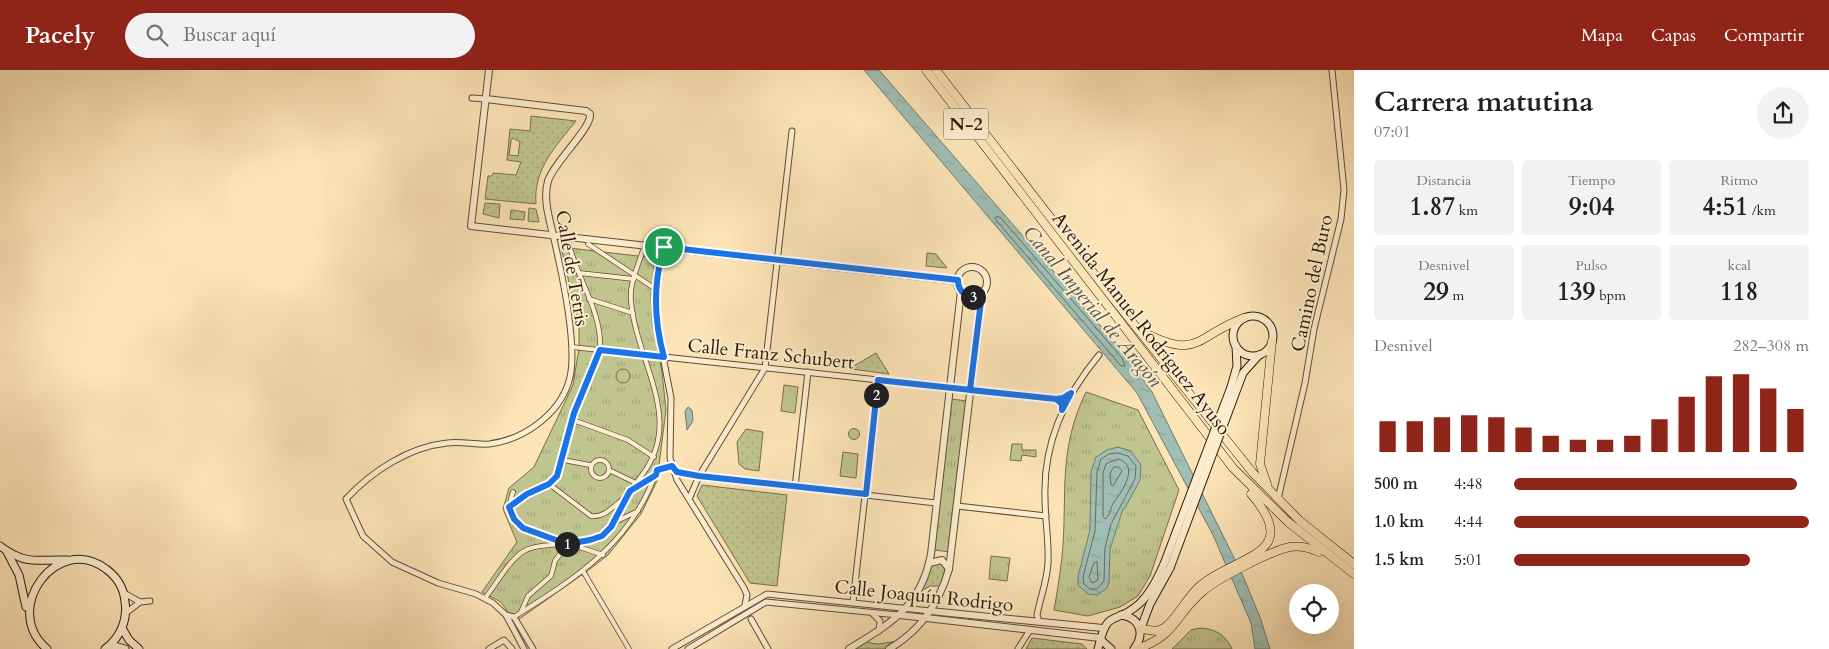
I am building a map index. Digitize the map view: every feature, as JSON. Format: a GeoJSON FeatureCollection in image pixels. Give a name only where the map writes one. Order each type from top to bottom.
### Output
{"type":"FeatureCollection","features":[{"type":"Feature","properties":{"kind":"highway","name":"Avenida Manuel Rodríguez Ayuso"},"geometry":{"type":"LineString","coordinates":[[926,70],[1233,468],[1288,522],[1354,574]]}},
{"type":"Feature","properties":{"kind":"highway","name":"Avenida Manuel Rodríguez Ayuso"},"geometry":{"type":"LineString","coordinates":[[936,70],[1140,331],[1271,492],[1300,521],[1354,564]]}},
{"type":"Feature","properties":{"kind":"highway"},"geometry":{"type":"LineString","coordinates":[[1140,331],[1170,345],[1184,347],[1198,342],[1244,318]]}},
{"type":"Feature","properties":{"kind":"highway"},"geometry":{"type":"LineString","coordinates":[[1271,492],[1260,464],[1272,341]]}},
{"type":"Feature","properties":{"kind":"highway"},"geometry":{"type":"LineString","coordinates":[[1233,468],[1269,518],[1268,542],[1253,560]]}},
{"type":"Feature","properties":{"kind":"highway"},"geometry":{"type":"LineString","coordinates":[[1143,627],[1157,631],[1166,627],[1204,586],[1253,560],[1282,549],[1297,546],[1330,556]]}},
{"type":"Feature","properties":{"kind":"highway"},"geometry":{"type":"LineString","coordinates":[[1136,649],[1167,633],[1204,586]]}},
{"type":"Feature","properties":{"kind":"main road"},"geometry":{"type":"LineString","coordinates":[[1234,388],[1237,366],[1234,329],[1244,318],[1255,316],[1265,321],[1272,330],[1272,341],[1265,352],[1249,356],[1236,346]]}},
{"type":"Feature","properties":{"kind":"main road"},"geometry":{"type":"LineString","coordinates":[[1136,649],[1150,604],[1167,566],[1234,388],[1243,373],[1260,354]]}},
{"type":"Feature","properties":{"kind":"main road"},"geometry":{"type":"LineString","coordinates":[[2,548],[23,559],[34,562],[84,560],[98,564],[115,578],[124,593],[126,613],[122,628],[108,647],[125,649]]}},
{"type":"Feature","properties":{"kind":"main road"},"geometry":{"type":"LineString","coordinates":[[2,548],[19,575],[33,632],[48,649]]}},
{"type":"Feature","properties":{"kind":"main road"},"geometry":{"type":"LineString","coordinates":[[27,610],[30,597],[38,582],[48,571],[67,560]]}},
{"type":"Feature","properties":{"kind":"main road"},"geometry":{"type":"LineString","coordinates":[[1098,649],[1103,628],[1110,619],[1121,615],[1143,600],[1167,566]]}},
{"type":"Feature","properties":{"kind":"main road"},"geometry":{"type":"LineString","coordinates":[[1121,615],[1132,618],[1143,627]]}},
{"type":"Feature","properties":{"kind":"main road"},"geometry":{"type":"LineString","coordinates":[[122,628],[129,640],[139,649]]}},
{"type":"Feature","properties":{"kind":"main road"},"geometry":{"type":"LineString","coordinates":[[1100,639],[1110,649]]}},
{"type":"Feature","properties":{"kind":"street"},"geometry":{"type":"LineString","coordinates":[[490,70],[471,226],[958,280]]}},
{"type":"Feature","properties":{"kind":"street","name":"Camino del Buro"},"geometry":{"type":"LineString","coordinates":[[1278,500],[1305,383],[1314,329],[1341,219],[1344,190],[1332,70]]}},
{"type":"Feature","properties":{"kind":"street"},"geometry":{"type":"LineString","coordinates":[[472,98],[486,99]]}},
{"type":"Feature","properties":{"kind":"street","name":"Calle de Tetris"},"geometry":{"type":"LineString","coordinates":[[485,598],[438,583],[392,562],[364,536],[346,499],[369,477],[405,456],[448,443],[490,444],[543,422],[556,406],[569,381],[572,347],[546,201],[549,178],[556,165],[589,122],[590,116],[586,111],[486,99]]}},
{"type":"Feature","properties":{"kind":"street"},"geometry":{"type":"LineString","coordinates":[[690,497],[699,476],[765,368],[792,131]]}},
{"type":"Feature","properties":{"kind":"street"},"geometry":{"type":"LineString","coordinates":[[670,232],[664,247],[657,287],[657,322],[671,398],[673,468],[685,494],[690,497],[744,588],[747,595],[745,605]]}},
{"type":"Feature","properties":{"kind":"street"},"geometry":{"type":"LineString","coordinates":[[509,507],[527,494],[549,484],[557,476],[573,420],[600,350],[600,331],[567,236]]}},
{"type":"Feature","properties":{"kind":"street"},"geometry":{"type":"LineString","coordinates":[[588,244],[634,277],[657,287]]}},
{"type":"Feature","properties":{"kind":"street"},"geometry":{"type":"LineString","coordinates":[[524,649],[506,615],[485,598],[525,550],[597,538],[606,533],[615,522],[630,491],[654,456],[660,416],[633,313],[631,294],[634,277],[643,250]]}},
{"type":"Feature","properties":{"kind":"street"},"geometry":{"type":"LineString","coordinates":[[849,649],[879,631],[900,615],[923,582],[929,563],[961,292],[958,280],[965,270],[978,269],[984,274],[987,280],[986,288],[982,293],[971,297],[961,292]]}},
{"type":"Feature","properties":{"kind":"street"},"geometry":{"type":"LineString","coordinates":[[579,273],[634,277]]}},
{"type":"Feature","properties":{"kind":"street"},"geometry":{"type":"LineString","coordinates":[[889,649],[907,638],[925,618],[942,591],[949,569],[982,293]]}},
{"type":"Feature","properties":{"kind":"street"},"geometry":{"type":"LineString","coordinates":[[588,299],[633,313]]}},
{"type":"Feature","properties":{"kind":"street","name":"Calle Franz Schubert"},"geometry":{"type":"LineString","coordinates":[[572,347],[1058,400],[1071,393]]}},
{"type":"Feature","properties":{"kind":"street"},"geometry":{"type":"LineString","coordinates":[[1039,622],[1037,615],[1048,564],[1045,470],[1051,441],[1062,410],[1071,393],[1099,355]]}},
{"type":"Feature","properties":{"kind":"street"},"geometry":{"type":"LineString","coordinates":[[795,487],[808,372]]}},
{"type":"Feature","properties":{"kind":"street"},"geometry":{"type":"LineString","coordinates":[[853,602],[878,380]]}},
{"type":"Feature","properties":{"kind":"street"},"geometry":{"type":"LineString","coordinates":[[1058,400],[1062,410]]}},
{"type":"Feature","properties":{"kind":"street"},"geometry":{"type":"LineString","coordinates":[[573,420],[628,440],[654,456]]}},
{"type":"Feature","properties":{"kind":"street"},"geometry":{"type":"LineString","coordinates":[[563,460],[590,465],[594,464],[595,459],[603,458],[605,462],[610,464],[610,471],[605,478],[597,479],[590,474],[590,465]]}},
{"type":"Feature","properties":{"kind":"street"},"geometry":{"type":"LineString","coordinates":[[514,617],[603,555],[623,533],[639,510],[657,470],[673,468],[699,476],[936,503]]}},
{"type":"Feature","properties":{"kind":"street"},"geometry":{"type":"LineString","coordinates":[[610,471],[636,482]]}},
{"type":"Feature","properties":{"kind":"street"},"geometry":{"type":"LineString","coordinates":[[630,491],[656,475]]}},
{"type":"Feature","properties":{"kind":"street"},"geometry":{"type":"LineString","coordinates":[[549,484],[591,516],[600,516],[627,496]]}},
{"type":"Feature","properties":{"kind":"street"},"geometry":{"type":"LineString","coordinates":[[513,492],[509,507],[514,519],[523,528],[603,555]]}},
{"type":"Feature","properties":{"kind":"street"},"geometry":{"type":"LineString","coordinates":[[958,506],[1046,516]]}},
{"type":"Feature","properties":{"kind":"street"},"geometry":{"type":"LineString","coordinates":[[615,522],[639,510]]}},
{"type":"Feature","properties":{"kind":"street"},"geometry":{"type":"LineString","coordinates":[[521,612],[528,596],[551,576],[555,560],[567,544]]}},
{"type":"Feature","properties":{"kind":"street"},"geometry":{"type":"LineString","coordinates":[[929,563],[942,560],[949,569]]}},
{"type":"Feature","properties":{"kind":"street"},"geometry":{"type":"LineString","coordinates":[[582,571],[629,649]]}},
{"type":"Feature","properties":{"kind":"street"},"geometry":{"type":"LineString","coordinates":[[124,593],[140,602]]}},
{"type":"Feature","properties":{"kind":"street","name":"Calle Joaquín Rodrigo"},"geometry":{"type":"LineString","coordinates":[[672,649],[759,597],[772,593],[1103,628]]}},
{"type":"Feature","properties":{"kind":"street"},"geometry":{"type":"LineString","coordinates":[[126,613],[140,602],[150,601]]}},
{"type":"Feature","properties":{"kind":"street","name":"Calle Joaquín Rodrigo"},"geometry":{"type":"LineString","coordinates":[[688,649],[764,603],[900,615],[1100,639]]}},
{"type":"Feature","properties":{"kind":"street","name":"Calle Joaquín Rodrigo"},"geometry":{"type":"LineString","coordinates":[[873,614],[880,622],[879,631]]}},
{"type":"Feature","properties":{"kind":"street"},"geometry":{"type":"LineString","coordinates":[[506,615],[514,617],[533,649]]}},
{"type":"Feature","properties":{"kind":"street"},"geometry":{"type":"LineString","coordinates":[[750,619],[768,649]]}},
{"type":"Feature","properties":{"kind":"street"},"geometry":{"type":"LineString","coordinates":[[1018,649],[1030,630]]}},
{"type":"Feature","properties":{"kind":"street"},"geometry":{"type":"LineString","coordinates":[[489,649],[504,640],[512,649]]}},
{"type":"Feature","properties":{"kind":"green space"},"geometry":{"type":"Polygon","coordinates":[[[531,116],[576,121],[554,149],[542,169],[536,191],[536,204],[485,199],[488,176],[492,176],[493,173],[516,175],[521,162],[507,160],[510,129],[530,131],[531,116]],[[513,138],[509,155],[518,156],[520,142],[513,138]]]}},
{"type":"Feature","properties":{"kind":"green space"},"geometry":{"type":"Polygon","coordinates":[[[485,203],[500,204],[499,218],[483,214],[485,203]]]}},
{"type":"Feature","properties":{"kind":"green space"},"geometry":{"type":"Polygon","coordinates":[[[529,208],[536,209],[539,222],[528,221],[529,208]]]}},
{"type":"Feature","properties":{"kind":"green space"},"geometry":{"type":"Polygon","coordinates":[[[511,210],[525,212],[524,220],[510,219],[511,210]]]}},
{"type":"Feature","properties":{"kind":"green space"},"geometry":{"type":"Polygon","coordinates":[[[561,247],[655,258],[651,294],[652,321],[662,372],[666,410],[657,481],[641,514],[608,555],[515,622],[501,602],[482,592],[517,542],[503,509],[509,488],[534,467],[573,385],[579,348],[579,327],[561,247]]]}},
{"type":"Feature","properties":{"kind":"green space"},"geometry":{"type":"Polygon","coordinates":[[[927,253],[936,254],[947,268],[926,266],[927,253]]]}},
{"type":"Feature","properties":{"kind":"green space"},"geometry":{"type":"Polygon","coordinates":[[[876,353],[889,374],[852,369],[852,367],[876,353]]]}},
{"type":"Feature","properties":{"kind":"green space"},"geometry":{"type":"Polygon","coordinates":[[[620,369],[626,369],[630,376],[626,383],[620,383],[616,379],[616,373],[620,369]]]}},
{"type":"Feature","properties":{"kind":"green space"},"geometry":{"type":"Polygon","coordinates":[[[784,385],[798,387],[795,413],[781,411],[784,385]]]}},
{"type":"Feature","properties":{"kind":"green space"},"geometry":{"type":"Polygon","coordinates":[[[1086,392],[1138,410],[1179,490],[1150,576],[1138,596],[1120,607],[1088,616],[1054,610],[1064,534],[1067,454],[1077,414],[1086,392]]]}},
{"type":"Feature","properties":{"kind":"green space"},"geometry":{"type":"Polygon","coordinates":[[[951,399],[967,401],[950,552],[934,550],[951,399]]]}},
{"type":"Feature","properties":{"kind":"green space"},"geometry":{"type":"Polygon","coordinates":[[[746,429],[763,432],[759,471],[745,469],[739,464],[737,442],[746,429]]]}},
{"type":"Feature","properties":{"kind":"green space"},"geometry":{"type":"Polygon","coordinates":[[[852,429],[856,429],[859,434],[858,438],[852,439],[849,436],[849,432],[852,429]]]}},
{"type":"Feature","properties":{"kind":"green space"},"geometry":{"type":"Polygon","coordinates":[[[1012,444],[1022,444],[1022,450],[1036,450],[1036,457],[1022,455],[1021,461],[1010,460],[1012,444]]]}},
{"type":"Feature","properties":{"kind":"green space"},"geometry":{"type":"Polygon","coordinates":[[[843,452],[858,454],[856,478],[840,476],[843,452]]]}},
{"type":"Feature","properties":{"kind":"green space"},"geometry":{"type":"Polygon","coordinates":[[[702,485],[787,495],[777,586],[750,583],[697,496],[702,485]]]}},
{"type":"Feature","properties":{"kind":"green space"},"geometry":{"type":"Polygon","coordinates":[[[991,556],[1010,558],[1007,581],[989,579],[991,556]]]}},
{"type":"Feature","properties":{"kind":"green space"},"geometry":{"type":"Polygon","coordinates":[[[936,561],[947,567],[942,586],[931,586],[920,591],[930,566],[936,561]]]}},
{"type":"Feature","properties":{"kind":"green space"},"geometry":{"type":"Polygon","coordinates":[[[1200,628],[1219,633],[1232,649],[1172,649],[1191,630],[1200,628]]]}},
{"type":"Feature","properties":{"kind":"green space"},"geometry":{"type":"Polygon","coordinates":[[[1032,638],[1082,644],[1087,649],[1026,649],[1032,638]]]}},
{"type":"Feature","properties":{"kind":"green space"},"geometry":{"type":"Polygon","coordinates":[[[899,641],[885,649],[851,649],[864,642],[878,644],[899,641]]]}},
{"type":"Feature","properties":{"kind":"water","name":"Canal Imperial de Aragón"},"geometry":{"type":"Polygon","coordinates":[[[864,70],[879,70],[1126,355],[1152,392],[1243,576],[1260,617],[1270,649],[1255,649],[1251,623],[1213,535],[1137,393],[864,70]]]}},
{"type":"Feature","properties":{"kind":"water"},"geometry":{"type":"Polygon","coordinates":[[[688,407],[692,410],[693,421],[687,430],[685,411],[688,407]]]}},
{"type":"Feature","properties":{"kind":"water"},"geometry":{"type":"Polygon","coordinates":[[[1118,447],[1131,451],[1141,465],[1140,480],[1123,509],[1110,549],[1109,582],[1107,588],[1098,595],[1088,594],[1078,585],[1078,576],[1090,530],[1091,472],[1096,457],[1107,450],[1118,447]]]}},
{"type":"Feature","properties":{"kind":"route"},"geometry":{"type":"LineString","coordinates":[[664,247],[660,261],[656,296],[657,322],[664,357],[600,350],[599,358],[574,413],[557,476],[546,486],[527,494],[509,507],[514,519],[523,528],[567,544],[602,536],[615,522],[630,491],[656,475],[657,470],[672,466],[677,472],[699,476],[866,494],[878,380],[950,387],[977,390],[1016,394],[1056,399],[1062,404],[1062,410],[1071,393],[1066,397],[1056,399],[970,390],[982,293],[971,297],[966,295],[959,289],[958,280],[664,247]]}}]}
